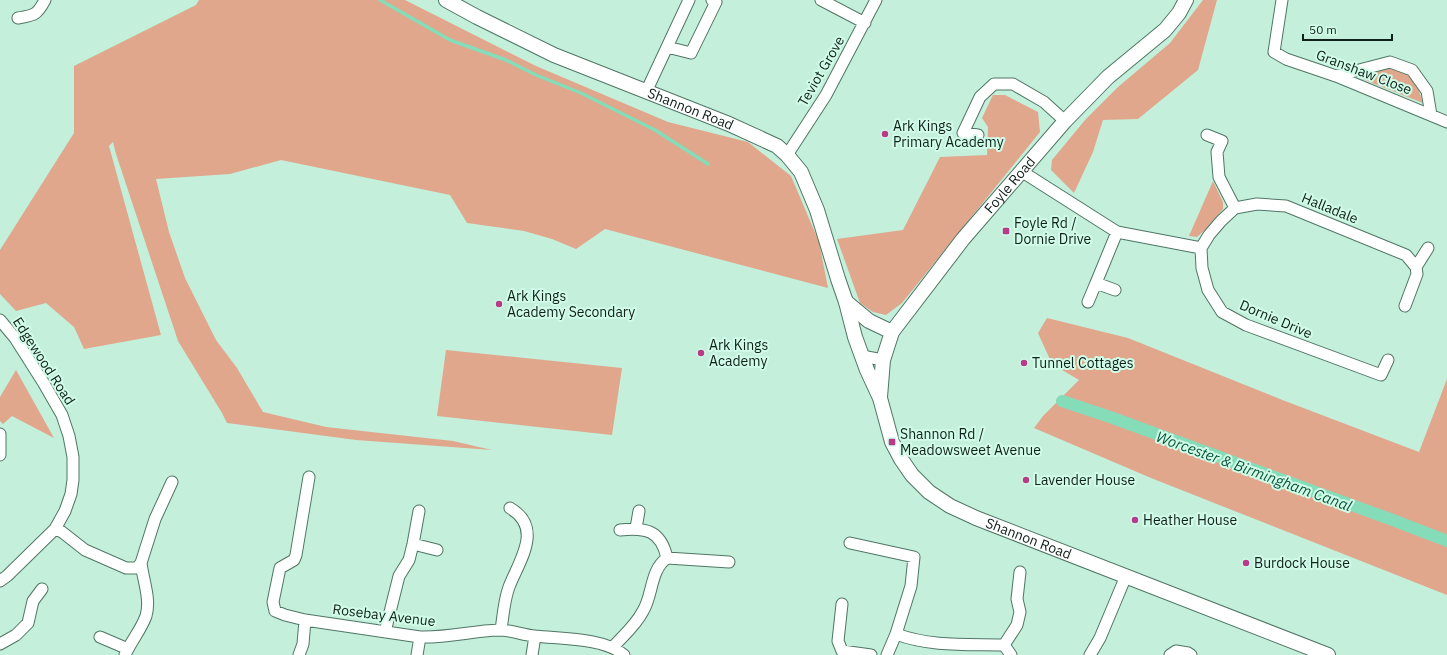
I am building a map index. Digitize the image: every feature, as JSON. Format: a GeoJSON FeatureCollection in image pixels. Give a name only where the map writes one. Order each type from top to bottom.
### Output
{"type":"FeatureCollection","features":[{"type":"Feature","properties":{"kind":"street"},"geometry":{"type":"LineString","coordinates":[[18,18],[30,16],[38,12],[45,0]]}},
{"type":"Feature","properties":{"kind":"street","name":"Shannon Road"},"geometry":{"type":"LineString","coordinates":[[446,0],[554,55],[729,124],[777,146],[787,155],[801,172],[817,210],[846,302],[855,337],[880,398],[892,442],[912,475],[929,492],[950,506],[976,518],[1328,655]]}},
{"type":"Feature","properties":{"kind":"street"},"geometry":{"type":"LineString","coordinates":[[646,92],[689,0]]}},
{"type":"Feature","properties":{"kind":"street"},"geometry":{"type":"LineString","coordinates":[[667,47],[691,53],[716,2],[712,0]]}},
{"type":"Feature","properties":{"kind":"street"},"geometry":{"type":"LineString","coordinates":[[821,0],[865,23]]}},
{"type":"Feature","properties":{"kind":"street","name":"Teviot Grove"},"geometry":{"type":"LineString","coordinates":[[787,155],[826,95],[876,0]]}},
{"type":"Feature","properties":{"kind":"street","name":"Foyle Road"},"geometry":{"type":"LineString","coordinates":[[880,398],[883,360],[892,332],[963,238],[1065,121],[1108,77],[1165,30],[1179,13],[1186,0]]}},
{"type":"Feature","properties":{"kind":"street","name":"Granshaw Close"},"geometry":{"type":"LineString","coordinates":[[1282,0],[1274,52],[1286,59],[1336,76],[1447,122]]}},
{"type":"Feature","properties":{"kind":"street"},"geometry":{"type":"LineString","coordinates":[[1336,76],[1390,62],[1412,70],[1427,91],[1431,115]]}},
{"type":"Feature","properties":{"kind":"street"},"geometry":{"type":"LineString","coordinates":[[978,135],[963,133],[980,97],[994,84],[1013,84],[1044,102],[1065,121]]}},
{"type":"Feature","properties":{"kind":"street"},"geometry":{"type":"LineString","coordinates":[[1021,171],[1117,232],[1201,248],[1221,220],[1235,208],[1219,177],[1217,152],[1222,141],[1207,135]]}},
{"type":"Feature","properties":{"kind":"street","name":"Halladale"},"geometry":{"type":"LineString","coordinates":[[1235,208],[1257,204],[1286,206],[1406,255],[1416,267]]}},
{"type":"Feature","properties":{"kind":"street"},"geometry":{"type":"LineString","coordinates":[[1088,302],[1117,232]]}},
{"type":"Feature","properties":{"kind":"street","name":"Dornie Drive"},"geometry":{"type":"LineString","coordinates":[[1201,248],[1202,268],[1208,290],[1222,312],[1246,325],[1381,375],[1388,360]]}},
{"type":"Feature","properties":{"kind":"street"},"geometry":{"type":"LineString","coordinates":[[1405,306],[1417,274],[1416,267],[1428,248]]}},
{"type":"Feature","properties":{"kind":"street"},"geometry":{"type":"LineString","coordinates":[[1096,283],[1115,290]]}},
{"type":"Feature","properties":{"kind":"street"},"geometry":{"type":"LineString","coordinates":[[846,302],[869,321],[892,332]]}},
{"type":"Feature","properties":{"kind":"street"},"geometry":{"type":"LineString","coordinates":[[855,337],[862,315]]}},
{"type":"Feature","properties":{"kind":"street","name":"Edgewood Road"},"geometry":{"type":"LineString","coordinates":[[0,320],[15,338],[62,415],[69,436],[73,457],[73,480],[71,494],[66,511],[56,529],[2,576]]}},
{"type":"Feature","properties":{"kind":"street"},"geometry":{"type":"LineString","coordinates":[[862,355],[883,360]]}},
{"type":"Feature","properties":{"kind":"street"},"geometry":{"type":"LineString","coordinates":[[0,434],[0,455]]}},
{"type":"Feature","properties":{"kind":"street","name":"Rosebay Avenue"},"geometry":{"type":"LineString","coordinates":[[309,477],[296,556],[294,560],[280,568],[272,602],[275,611],[305,620],[420,637],[438,638],[501,630],[535,636],[570,639],[613,647],[624,655]]}},
{"type":"Feature","properties":{"kind":"street"},"geometry":{"type":"LineString","coordinates":[[56,529],[85,550],[126,568],[137,568],[141,563],[155,519],[172,482]]}},
{"type":"Feature","properties":{"kind":"street"},"geometry":{"type":"LineString","coordinates":[[501,630],[508,589],[520,565],[527,540],[527,525],[516,511],[510,508]]}},
{"type":"Feature","properties":{"kind":"street"},"geometry":{"type":"LineString","coordinates":[[385,632],[399,576],[409,560],[419,511]]}},
{"type":"Feature","properties":{"kind":"street"},"geometry":{"type":"LineString","coordinates":[[636,528],[639,511]]}},
{"type":"Feature","properties":{"kind":"street"},"geometry":{"type":"LineString","coordinates":[[620,530],[636,528],[659,538],[664,546],[667,558]]}},
{"type":"Feature","properties":{"kind":"street"},"geometry":{"type":"LineString","coordinates":[[850,543],[914,557],[911,586],[896,634],[887,655]]}},
{"type":"Feature","properties":{"kind":"street"},"geometry":{"type":"LineString","coordinates":[[413,544],[437,550]]}},
{"type":"Feature","properties":{"kind":"street"},"geometry":{"type":"LineString","coordinates":[[667,558],[729,562]]}},
{"type":"Feature","properties":{"kind":"street"},"geometry":{"type":"LineString","coordinates":[[613,647],[642,613],[646,606],[658,568],[667,558]]}},
{"type":"Feature","properties":{"kind":"street"},"geometry":{"type":"LineString","coordinates":[[100,637],[127,652],[146,615],[148,596],[141,563]]}},
{"type":"Feature","properties":{"kind":"street"},"geometry":{"type":"LineString","coordinates":[[1004,645],[1017,625],[1020,612],[1017,600],[1020,572]]}},
{"type":"Feature","properties":{"kind":"street"},"geometry":{"type":"LineString","coordinates":[[1090,655],[1100,638],[1126,576]]}},
{"type":"Feature","properties":{"kind":"street"},"geometry":{"type":"LineString","coordinates":[[0,644],[16,636],[28,623],[33,601],[42,589]]}},
{"type":"Feature","properties":{"kind":"street"},"geometry":{"type":"LineString","coordinates":[[842,604],[838,641],[842,651],[871,655]]}},
{"type":"Feature","properties":{"kind":"street"},"geometry":{"type":"LineString","coordinates":[[299,655],[305,620]]}},
{"type":"Feature","properties":{"kind":"street"},"geometry":{"type":"LineString","coordinates":[[896,634],[912,640],[948,645],[1004,645]]}},
{"type":"Feature","properties":{"kind":"street"},"geometry":{"type":"LineString","coordinates":[[532,655],[535,636]]}},
{"type":"Feature","properties":{"kind":"street"},"geometry":{"type":"LineString","coordinates":[[417,655],[420,637]]}},
{"type":"Feature","properties":{"kind":"street"},"geometry":{"type":"LineString","coordinates":[[1004,645],[1011,655]]}},
{"type":"Feature","properties":{"kind":"street"},"geometry":{"type":"LineString","coordinates":[[1170,655],[1176,651],[1191,655]]}},
{"type":"Feature","properties":{"kind":"shaded area"},"geometry":{"type":"Polygon","coordinates":[[[199,0],[405,0],[536,66],[668,122],[748,142],[791,176],[819,242],[828,288],[605,229],[576,249],[552,239],[524,231],[467,223],[450,195],[281,160],[230,174],[156,179],[169,232],[185,278],[216,340],[237,368],[263,412],[326,427],[453,441],[492,450],[356,440],[227,423],[178,341],[113,142],[109,146],[161,335],[84,349],[74,327],[46,303],[16,311],[0,294],[0,250],[74,133],[74,66],[196,5],[199,0]]]}},
{"type":"Feature","properties":{"kind":"shaded area"},"geometry":{"type":"Polygon","coordinates":[[[1203,0],[1217,0],[1198,70],[1138,119],[1103,120],[1093,152],[1074,193],[1051,170],[1052,160],[1085,120],[1118,87],[1170,43],[1203,0]]]}},
{"type":"Feature","properties":{"kind":"shaded area"},"geometry":{"type":"Polygon","coordinates":[[[1391,66],[1408,73],[1418,88],[1423,103],[1362,79],[1372,72],[1391,66]]]}},
{"type":"Feature","properties":{"kind":"shaded area"},"geometry":{"type":"Polygon","coordinates":[[[993,95],[1005,95],[1038,112],[1040,132],[902,303],[886,315],[873,312],[860,303],[837,239],[903,230],[940,157],[987,155],[988,127],[982,118],[993,95]]]}},
{"type":"Feature","properties":{"kind":"shaded area"},"geometry":{"type":"Polygon","coordinates":[[[1213,181],[1223,202],[1223,209],[1197,237],[1189,236],[1213,181]]]}},
{"type":"Feature","properties":{"kind":"shaded area"},"geometry":{"type":"Polygon","coordinates":[[[1047,318],[1128,338],[1285,401],[1419,452],[1447,379],[1447,595],[1151,478],[1034,428],[1043,416],[1079,380],[1052,364],[1038,333],[1047,318]]]}},
{"type":"Feature","properties":{"kind":"shaded area"},"geometry":{"type":"Polygon","coordinates":[[[446,350],[622,368],[612,435],[437,416],[446,350]]]}},
{"type":"Feature","properties":{"kind":"shaded area"},"geometry":{"type":"Polygon","coordinates":[[[16,370],[54,438],[12,416],[3,424],[0,421],[0,397],[16,370]]]}},
{"type":"Feature","properties":{"kind":"waterway"},"geometry":{"type":"LineString","coordinates":[[380,0],[450,40],[506,60],[536,75],[581,93],[655,130],[708,164]]}},
{"type":"Feature","properties":{"kind":"waterway","name":"Worcester & Birmingham Canal"},"geometry":{"type":"LineString","coordinates":[[1062,401],[1110,417],[1447,541]]}},
{"type":"Feature","properties":{"kind":"place","name":"Ark Kings Primary Academy"},"geometry":{"type":"Point","coordinates":[885,134]}},
{"type":"Feature","properties":{"kind":"place","name":"Foyle Rd / Dornie Drive"},"geometry":{"type":"Point","coordinates":[1006,231]}},
{"type":"Feature","properties":{"kind":"place","name":"Ark Kings Academy Secondary"},"geometry":{"type":"Point","coordinates":[499,304]}},
{"type":"Feature","properties":{"kind":"place","name":"Ark Kings Academy"},"geometry":{"type":"Point","coordinates":[701,353]}},
{"type":"Feature","properties":{"kind":"place","name":"Tunnel Cottages"},"geometry":{"type":"Point","coordinates":[1024,363]}},
{"type":"Feature","properties":{"kind":"place","name":"Shannon Rd / Meadowsweet Avenue"},"geometry":{"type":"Point","coordinates":[892,442]}},
{"type":"Feature","properties":{"kind":"place","name":"Lavender House"},"geometry":{"type":"Point","coordinates":[1026,480]}},
{"type":"Feature","properties":{"kind":"place","name":"Heather House"},"geometry":{"type":"Point","coordinates":[1135,520]}},
{"type":"Feature","properties":{"kind":"place","name":"Burdock House"},"geometry":{"type":"Point","coordinates":[1246,563]}}]}
